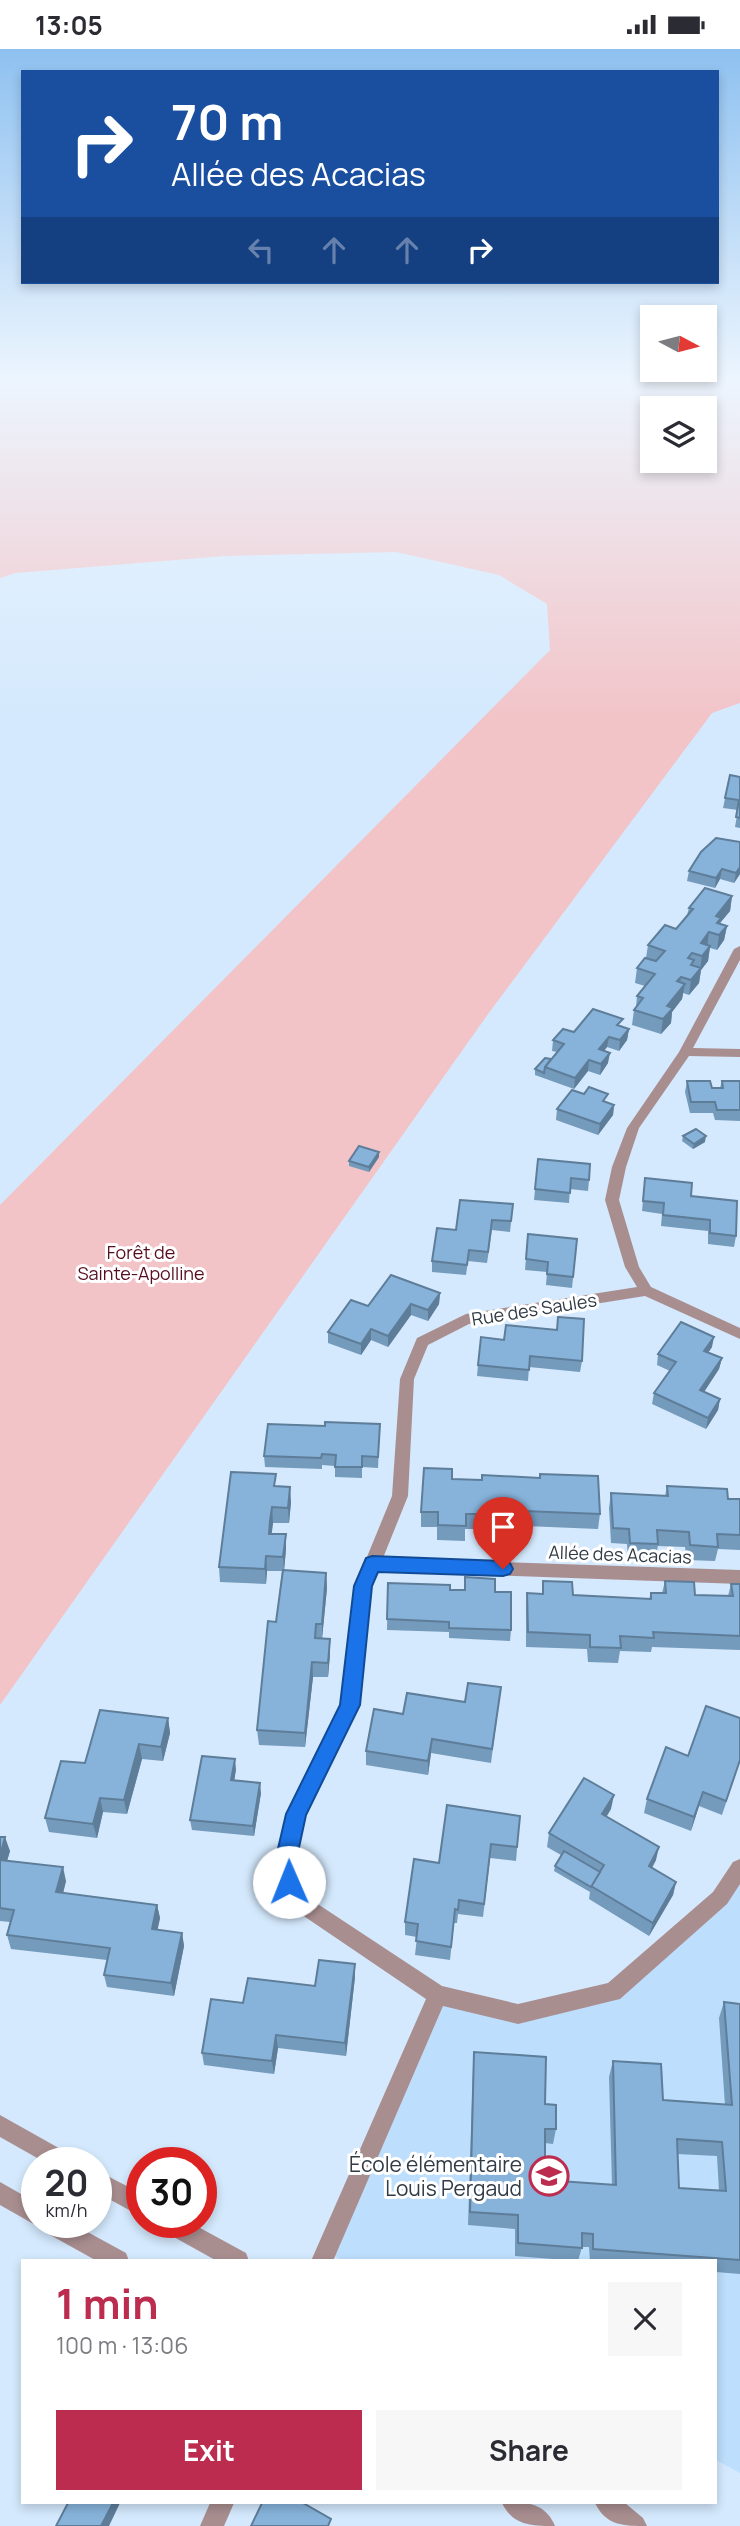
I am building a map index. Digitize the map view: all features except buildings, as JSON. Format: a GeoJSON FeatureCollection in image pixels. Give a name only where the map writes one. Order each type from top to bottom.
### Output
{"type":"FeatureCollection","features":[{"type":"Feature","properties":{"kind":"street"},"geometry":{"type":"LineString","coordinates":[[740,949],[685,1052],[633,1128],[612,1200],[632,1267],[646,1291],[740,1334]]}},
{"type":"Feature","properties":{"kind":"street"},"geometry":{"type":"LineString","coordinates":[[685,1052],[740,1053]]}},
{"type":"Feature","properties":{"kind":"street","name":"Rue des Saules"},"geometry":{"type":"LineString","coordinates":[[646,1291],[466,1319],[422,1342],[407,1379],[400,1496],[363,1586],[350,1705],[296,1814],[285,1866],[293,1898],[390,1965],[438,1995],[518,2014],[612,1992],[720,1898],[740,1868]]}},
{"type":"Feature","properties":{"kind":"street","name":"Allée des Acacias"},"geometry":{"type":"LineString","coordinates":[[372,1564],[740,1577]]}},
{"type":"Feature","properties":{"kind":"street"},"geometry":{"type":"LineString","coordinates":[[323,2259],[438,1995]]}},
{"type":"Feature","properties":{"kind":"street"},"geometry":{"type":"LineString","coordinates":[[0,2125],[38,2147]]}},
{"type":"Feature","properties":{"kind":"street"},"geometry":{"type":"LineString","coordinates":[[0,2193],[21,2205]]}},
{"type":"Feature","properties":{"kind":"street"},"geometry":{"type":"LineString","coordinates":[[77,2238],[114,2259]]}},
{"type":"Feature","properties":{"kind":"street"},"geometry":{"type":"LineString","coordinates":[[197,2238],[234,2259]]}},
{"type":"Feature","properties":{"kind":"street"},"geometry":{"type":"LineString","coordinates":[[212,2526],[222,2504]]}},
{"type":"Feature","properties":{"kind":"street"},"geometry":{"type":"LineString","coordinates":[[515,2504],[543,2526]]}},
{"type":"Feature","properties":{"kind":"street"},"geometry":{"type":"LineString","coordinates":[[608,2504],[635,2526]]}},
{"type":"Feature","properties":{"kind":"shaded area","name":"École élémentaire Louis Pergaud"},"geometry":{"type":"Polygon","coordinates":[[[740,1868],[740,2473],[717,2461],[717,2259],[340,2259],[326,2251],[438,1995],[518,2014],[613,1992],[740,1868]]]}},
{"type":"Feature","properties":{"kind":"green space","name":"Forêt de Sainte-Apolline"},"geometry":{"type":"Polygon","coordinates":[[[0,492],[740,492],[740,703],[712,713],[488,1014],[0,1705],[0,1205],[550,650],[547,604],[499,575],[396,552],[225,556],[16,573],[0,578],[0,492]]]}},
{"type":"Feature","properties":{"kind":"place","name":"École élémentaire Louis Pergaud"},"geometry":{"type":"Point","coordinates":[549,2176]}},
{"type":"Feature","properties":{"kind":"route"},"geometry":{"type":"LineString","coordinates":[[289,1882],[285,1866],[296,1814],[350,1705],[354,1688],[363,1586],[372,1564],[503,1569]]}}]}
